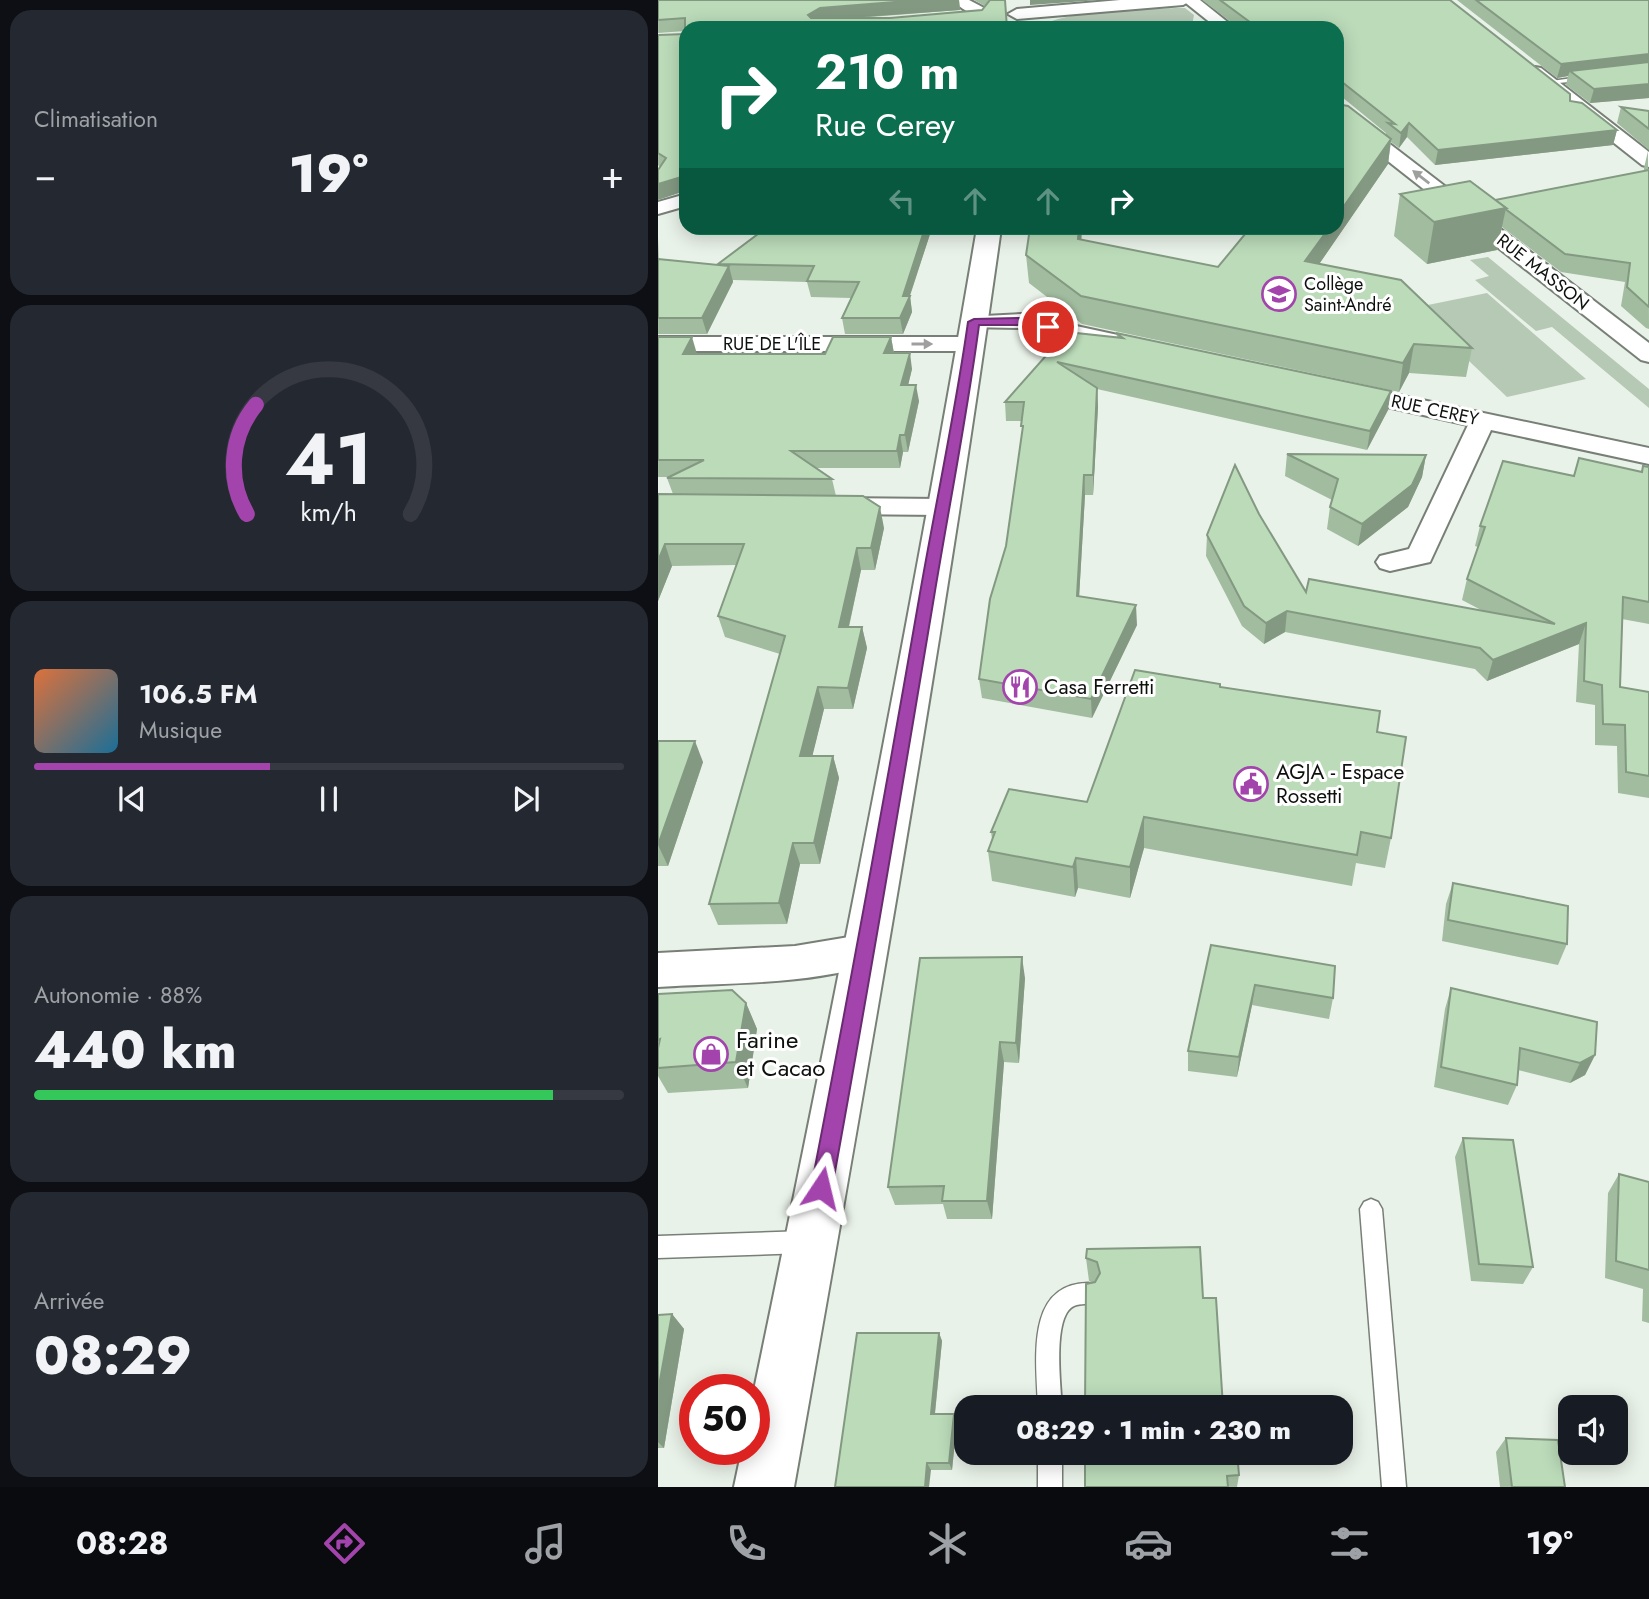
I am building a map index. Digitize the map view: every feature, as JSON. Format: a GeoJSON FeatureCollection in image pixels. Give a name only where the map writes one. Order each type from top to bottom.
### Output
{"type":"FeatureCollection","features":[{"type":"Feature","properties":{"kind":"main road"},"geometry":{"type":"LineString","coordinates":[[947,18],[997,10],[1183,0]]}},
{"type":"Feature","properties":{"kind":"main road"},"geometry":{"type":"LineString","coordinates":[[764,1487],[867,950],[963,396],[988,235]]}},
{"type":"Feature","properties":{"kind":"street"},"geometry":{"type":"LineString","coordinates":[[961,0],[965,5],[997,10]]}},
{"type":"Feature","properties":{"kind":"street"},"geometry":{"type":"LineString","coordinates":[[1191,0],[1218,21]]}},
{"type":"Feature","properties":{"kind":"street"},"geometry":{"type":"LineString","coordinates":[[1517,57],[1649,161]]}},
{"type":"Feature","properties":{"kind":"street","name":"RUE MASSON"},"geometry":{"type":"LineString","coordinates":[[1344,117],[1649,355]]}},
{"type":"Feature","properties":{"kind":"street"},"geometry":{"type":"LineString","coordinates":[[658,208],[679,202]]}},
{"type":"Feature","properties":{"kind":"street"},"geometry":{"type":"LineString","coordinates":[[972,333],[1021,321],[1144,348]]}},
{"type":"Feature","properties":{"kind":"street","name":"RUE DE L'ÎLE"},"geometry":{"type":"LineString","coordinates":[[658,344],[972,333]]}},
{"type":"Feature","properties":{"kind":"street","name":"RUE CEREY"},"geometry":{"type":"LineString","coordinates":[[1322,386],[1649,456]]}},
{"type":"Feature","properties":{"kind":"street"},"geometry":{"type":"LineString","coordinates":[[1390,562],[1420,556],[1483,420]]}},
{"type":"Feature","properties":{"kind":"street"},"geometry":{"type":"LineString","coordinates":[[811,506],[942,507]]}},
{"type":"Feature","properties":{"kind":"street"},"geometry":{"type":"LineString","coordinates":[[658,970],[796,962],[867,950]]}},
{"type":"Feature","properties":{"kind":"lane"},"geometry":{"type":"LineString","coordinates":[[1548,82],[1598,76]]}},
{"type":"Feature","properties":{"kind":"lane"},"geometry":{"type":"LineString","coordinates":[[1371,1209],[1394,1487]]}},
{"type":"Feature","properties":{"kind":"lane"},"geometry":{"type":"LineString","coordinates":[[658,1247],[811,1242]]}},
{"type":"Feature","properties":{"kind":"lane"},"geometry":{"type":"LineString","coordinates":[[1050,1395],[1049,1325],[1059,1305],[1069,1296],[1088,1294]]}},
{"type":"Feature","properties":{"kind":"lane"},"geometry":{"type":"LineString","coordinates":[[1050,1465],[1050,1487]]}},
{"type":"Feature","properties":{"kind":"green space"},"geometry":{"type":"Polygon","coordinates":[[[1185,8],[1194,15],[1193,21],[1053,21],[1084,14],[1185,8]]]}},
{"type":"Feature","properties":{"kind":"green space"},"geometry":{"type":"Polygon","coordinates":[[[1488,257],[1649,389],[1649,408],[1552,327],[1536,331],[1475,280],[1489,276],[1470,260],[1488,257]]]}},
{"type":"Feature","properties":{"kind":"green space"},"geometry":{"type":"Polygon","coordinates":[[[1487,293],[1586,379],[1507,397],[1413,308],[1487,293]]]}},
{"type":"Feature","properties":{"kind":"building"},"geometry":{"type":"Polygon","coordinates":[[[658,0],[920,0],[820,8],[808,15],[811,18],[890,18],[982,10],[990,0],[1005,0],[1006,21],[685,21],[685,18],[658,20],[658,0]]]}},
{"type":"Feature","properties":{"kind":"building"},"geometry":{"type":"Polygon","coordinates":[[[1220,0],[1450,0],[1570,94],[1570,101],[1582,103],[1617,130],[1438,150],[1409,123],[1401,133],[1388,123],[1395,124],[1344,84],[1344,21],[1248,21],[1220,0]]]}},
{"type":"Feature","properties":{"kind":"building"},"geometry":{"type":"Polygon","coordinates":[[[1476,0],[1649,0],[1649,54],[1561,64],[1476,0]]]}},
{"type":"Feature","properties":{"kind":"building"},"geometry":{"type":"Polygon","coordinates":[[[679,34],[679,178],[658,184],[658,170],[666,158],[658,153],[658,35],[679,34]]]}},
{"type":"Feature","properties":{"kind":"building"},"geometry":{"type":"Polygon","coordinates":[[[1649,62],[1649,84],[1594,89],[1570,71],[1649,62]]]}},
{"type":"Feature","properties":{"kind":"building"},"geometry":{"type":"Polygon","coordinates":[[[1344,105],[1391,139],[1344,206],[1344,105]]]}},
{"type":"Feature","properties":{"kind":"building"},"geometry":{"type":"Polygon","coordinates":[[[1621,107],[1649,111],[1649,129],[1621,107]]]}},
{"type":"Feature","properties":{"kind":"building"},"geometry":{"type":"Polygon","coordinates":[[[1649,170],[1649,307],[1627,287],[1630,263],[1565,254],[1495,200],[1649,170]]]}},
{"type":"Feature","properties":{"kind":"building"},"geometry":{"type":"Polygon","coordinates":[[[1470,181],[1506,208],[1434,222],[1400,194],[1470,181]]]}},
{"type":"Feature","properties":{"kind":"building"},"geometry":{"type":"Polygon","coordinates":[[[757,235],[923,235],[903,296],[910,296],[900,318],[842,318],[859,282],[807,281],[814,266],[718,264],[757,235]]]}},
{"type":"Feature","properties":{"kind":"building"},"geometry":{"type":"Polygon","coordinates":[[[1029,235],[1078,235],[1078,239],[1218,267],[1244,235],[1324,235],[1305,261],[1401,280],[1472,348],[1414,344],[1403,363],[1081,296],[1026,255],[1029,235]]]}},
{"type":"Feature","properties":{"kind":"building"},"geometry":{"type":"Polygon","coordinates":[[[658,259],[729,266],[702,318],[658,318],[658,259]]]}},
{"type":"Feature","properties":{"kind":"building"},"geometry":{"type":"Polygon","coordinates":[[[1067,332],[1123,338],[1116,333],[1391,391],[1370,431],[1057,362],[1097,388],[1093,475],[1084,475],[1077,596],[1136,605],[1091,699],[979,679],[990,599],[1006,546],[1023,426],[1024,402],[1005,402],[1067,332]]]}},
{"type":"Feature","properties":{"kind":"building"},"geometry":{"type":"Polygon","coordinates":[[[658,337],[692,337],[683,354],[825,354],[833,337],[891,337],[884,353],[910,353],[901,385],[916,385],[905,435],[900,435],[897,451],[791,451],[832,479],[667,478],[704,460],[658,460],[658,337]]]}},
{"type":"Feature","properties":{"kind":"building"},"geometry":{"type":"Polygon","coordinates":[[[1287,454],[1426,455],[1412,485],[1362,524],[1330,507],[1338,479],[1287,454]]]}},
{"type":"Feature","properties":{"kind":"building"},"geometry":{"type":"Polygon","coordinates":[[[1579,458],[1642,472],[1643,466],[1649,467],[1649,602],[1623,597],[1620,687],[1649,692],[1649,776],[1626,772],[1625,725],[1603,724],[1602,685],[1584,681],[1586,623],[1493,660],[1480,648],[1287,611],[1266,623],[1244,606],[1207,535],[1235,465],[1259,514],[1306,592],[1309,579],[1555,624],[1467,579],[1485,527],[1480,526],[1503,461],[1574,476],[1579,458]]]}},
{"type":"Feature","properties":{"kind":"building"},"geometry":{"type":"Polygon","coordinates":[[[658,494],[863,496],[880,507],[871,548],[857,548],[839,627],[862,627],[848,688],[818,687],[800,756],[833,756],[814,843],[793,843],[779,903],[709,904],[785,636],[718,616],[744,544],[665,544],[658,561],[658,494]]]}},
{"type":"Feature","properties":{"kind":"building"},"geometry":{"type":"Polygon","coordinates":[[[1135,670],[1220,684],[1220,687],[1380,711],[1377,732],[1406,737],[1391,838],[1361,832],[1357,855],[1144,817],[1130,867],[1076,858],[1073,867],[988,851],[995,832],[991,832],[1009,789],[1087,802],[1135,670]]]}},
{"type":"Feature","properties":{"kind":"building"},"geometry":{"type":"Polygon","coordinates":[[[658,741],[695,741],[658,845],[658,741]]]}},
{"type":"Feature","properties":{"kind":"building"},"geometry":{"type":"Polygon","coordinates":[[[1453,883],[1568,906],[1567,944],[1448,920],[1453,883]]]}},
{"type":"Feature","properties":{"kind":"building"},"geometry":{"type":"Polygon","coordinates":[[[1211,945],[1335,966],[1333,998],[1255,985],[1239,1057],[1188,1051],[1211,945]]]}},
{"type":"Feature","properties":{"kind":"building"},"geometry":{"type":"Polygon","coordinates":[[[1022,957],[1016,1043],[1000,1042],[987,1201],[942,1201],[944,1186],[888,1187],[920,958],[1022,957]]]}},
{"type":"Feature","properties":{"kind":"building"},"geometry":{"type":"Polygon","coordinates":[[[1451,988],[1597,1022],[1595,1055],[1580,1063],[1520,1048],[1517,1085],[1441,1067],[1451,988]]]}},
{"type":"Feature","properties":{"kind":"building"},"geometry":{"type":"Polygon","coordinates":[[[732,990],[746,1003],[736,1062],[658,1068],[658,994],[732,990]]]}},
{"type":"Feature","properties":{"kind":"building"},"geometry":{"type":"Polygon","coordinates":[[[1463,1138],[1513,1140],[1533,1267],[1479,1264],[1463,1138]]]}},
{"type":"Feature","properties":{"kind":"building"},"geometry":{"type":"Polygon","coordinates":[[[1619,1174],[1649,1182],[1649,1270],[1616,1261],[1619,1174]]]}},
{"type":"Feature","properties":{"kind":"building"},"geometry":{"type":"Polygon","coordinates":[[[1200,1247],[1203,1298],[1216,1298],[1222,1395],[1085,1395],[1086,1284],[1095,1282],[1100,1273],[1097,1262],[1086,1258],[1087,1249],[1200,1247]]]}},
{"type":"Feature","properties":{"kind":"building"},"geometry":{"type":"Polygon","coordinates":[[[672,1314],[658,1391],[658,1315],[672,1314]]]}},
{"type":"Feature","properties":{"kind":"building"},"geometry":{"type":"Polygon","coordinates":[[[857,1333],[939,1333],[931,1414],[954,1414],[949,1463],[927,1463],[925,1487],[835,1487],[857,1333]]]}},
{"type":"Feature","properties":{"kind":"building"},"geometry":{"type":"Polygon","coordinates":[[[1506,1438],[1558,1440],[1558,1465],[1562,1465],[1565,1487],[1512,1487],[1506,1438]]]}},
{"type":"Feature","properties":{"kind":"building"},"geometry":{"type":"Polygon","coordinates":[[[1085,1465],[1238,1465],[1239,1475],[1227,1476],[1228,1487],[1085,1487],[1085,1465]]]}},
{"type":"Feature","properties":{"kind":"place","name":"Collège Saint-André"},"geometry":{"type":"Point","coordinates":[1279,294]}},
{"type":"Feature","properties":{"kind":"place","name":"Casa Ferretti"},"geometry":{"type":"Point","coordinates":[1020,687]}},
{"type":"Feature","properties":{"kind":"place","name":"AGJA - Espace Rossetti"},"geometry":{"type":"Point","coordinates":[1251,784]}},
{"type":"Feature","properties":{"kind":"place","name":"Farine et Cacao"},"geometry":{"type":"Point","coordinates":[711,1054]}},
{"type":"Feature","properties":{"kind":"route"},"geometry":{"type":"LineString","coordinates":[[821,1188],[867,950],[974,322],[1021,321],[1048,327]]}}]}
